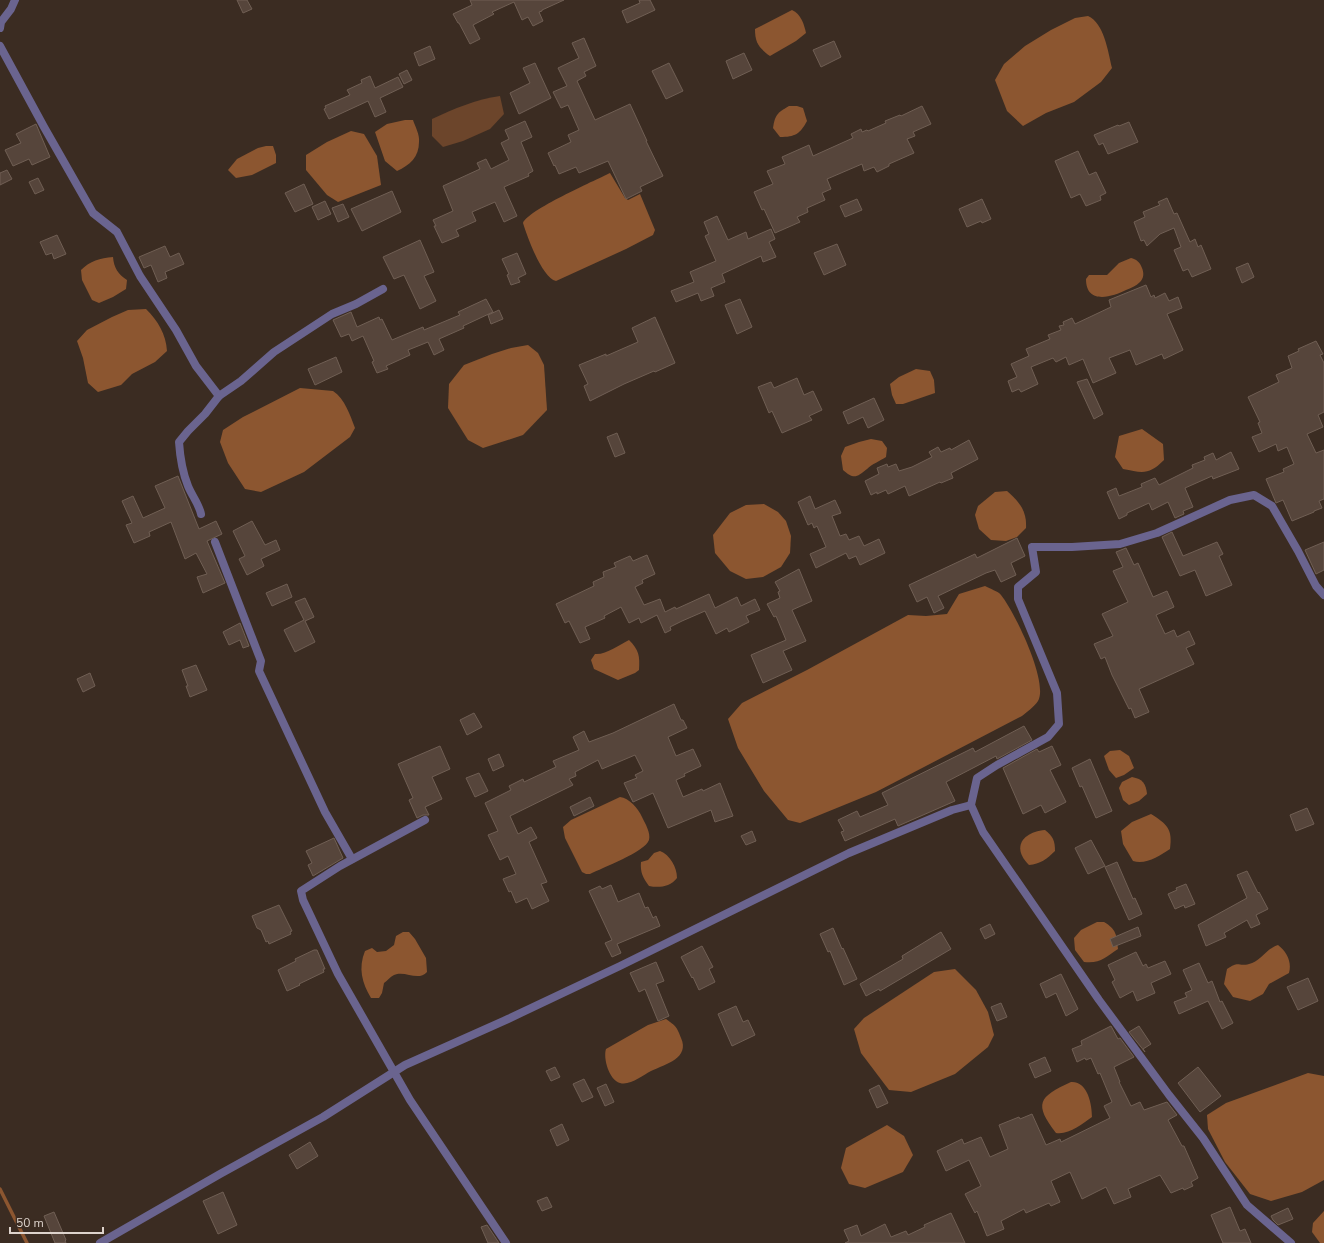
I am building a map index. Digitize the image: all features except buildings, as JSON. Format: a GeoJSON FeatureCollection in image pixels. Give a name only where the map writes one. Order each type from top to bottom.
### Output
{"type":"FeatureCollection","features":[{"type":"Feature","properties":{"kind":"street"},"geometry":{"type":"LineString","coordinates":[[0,28],[1,22],[11,10],[15,0]]}},
{"type":"Feature","properties":{"kind":"street"},"geometry":{"type":"LineString","coordinates":[[0,46],[93,213],[117,232],[140,276],[176,330],[196,366],[219,396]]}},
{"type":"Feature","properties":{"kind":"street"},"geometry":{"type":"LineString","coordinates":[[201,514],[200,508],[188,486],[180,461],[179,442],[205,414],[219,396],[241,381],[274,352],[332,314],[356,304],[383,289]]}},
{"type":"Feature","properties":{"kind":"street"},"geometry":{"type":"LineString","coordinates":[[1291,1243],[1247,1205],[1202,1138],[1169,1096],[1099,1000],[1046,924],[983,832],[971,804],[977,778],[997,765],[1048,737],[1060,724],[1057,693],[1018,599],[1018,587],[1036,572],[1032,547],[1072,547],[1120,544],[1157,532],[1230,500],[1254,495],[1272,506],[1316,586],[1324,595]]}},
{"type":"Feature","properties":{"kind":"street"},"geometry":{"type":"LineString","coordinates":[[215,542],[261,661],[259,671],[325,812],[352,859]]}},
{"type":"Feature","properties":{"kind":"street"},"geometry":{"type":"LineString","coordinates":[[100,1243],[323,1117],[405,1065],[508,1020],[613,970],[849,853],[952,810],[971,804]]}},
{"type":"Feature","properties":{"kind":"street"},"geometry":{"type":"LineString","coordinates":[[425,820],[352,859],[301,891],[338,974],[410,1100],[506,1243]]}},
{"type":"Feature","properties":{"kind":"shaded area"},"geometry":{"type":"Polygon","coordinates":[[[792,10],[800,17],[806,33],[796,41],[770,56],[758,45],[755,29],[792,10]]]}},
{"type":"Feature","properties":{"kind":"shaded area"},"geometry":{"type":"Polygon","coordinates":[[[1088,16],[1102,31],[1112,68],[1101,82],[1074,102],[1046,113],[1023,126],[1007,111],[995,80],[1004,64],[1025,46],[1051,30],[1075,18],[1088,16]]]}},
{"type":"Feature","properties":{"kind":"shaded area"},"geometry":{"type":"Polygon","coordinates":[[[500,96],[504,114],[490,129],[463,141],[443,147],[432,136],[432,119],[474,102],[500,96]]]}},
{"type":"Feature","properties":{"kind":"shaded area"},"geometry":{"type":"Polygon","coordinates":[[[789,106],[803,108],[807,121],[802,129],[796,134],[780,137],[773,128],[775,120],[779,113],[789,106]]]}},
{"type":"Feature","properties":{"kind":"shaded area"},"geometry":{"type":"Polygon","coordinates":[[[405,120],[413,120],[419,136],[419,147],[413,160],[397,171],[385,161],[375,132],[387,124],[405,120]]]}},
{"type":"Feature","properties":{"kind":"shaded area"},"geometry":{"type":"Polygon","coordinates":[[[351,131],[364,134],[377,156],[381,185],[338,202],[327,195],[306,170],[306,155],[327,142],[351,131]]]}},
{"type":"Feature","properties":{"kind":"shaded area"},"geometry":{"type":"Polygon","coordinates":[[[273,146],[276,155],[276,163],[252,175],[236,178],[228,170],[237,159],[258,148],[273,146]]]}},
{"type":"Feature","properties":{"kind":"shaded area"},"geometry":{"type":"Polygon","coordinates":[[[610,173],[625,198],[628,200],[640,194],[655,230],[653,235],[556,281],[551,278],[540,265],[523,223],[536,211],[610,173]]]}},
{"type":"Feature","properties":{"kind":"shaded area"},"geometry":{"type":"Polygon","coordinates":[[[113,257],[117,270],[127,280],[126,289],[99,303],[92,300],[82,280],[81,270],[96,260],[113,257]]]}},
{"type":"Feature","properties":{"kind":"shaded area"},"geometry":{"type":"Polygon","coordinates":[[[1131,258],[1139,262],[1143,270],[1143,277],[1138,283],[1133,287],[1114,295],[1101,297],[1090,293],[1087,287],[1086,279],[1089,275],[1107,275],[1119,263],[1131,258]]]}},
{"type":"Feature","properties":{"kind":"shaded area"},"geometry":{"type":"Polygon","coordinates":[[[146,309],[161,328],[167,351],[155,362],[132,374],[121,385],[98,392],[88,383],[83,358],[77,341],[87,330],[112,317],[128,310],[146,309]]]}},
{"type":"Feature","properties":{"kind":"shaded area"},"geometry":{"type":"Polygon","coordinates":[[[528,345],[538,353],[544,365],[547,410],[523,435],[483,448],[468,440],[448,408],[449,384],[464,365],[511,348],[528,345]]]}},
{"type":"Feature","properties":{"kind":"shaded area"},"geometry":{"type":"Polygon","coordinates":[[[916,369],[930,371],[934,380],[935,393],[903,404],[896,404],[892,395],[890,384],[899,377],[916,369]]]}},
{"type":"Feature","properties":{"kind":"shaded area"},"geometry":{"type":"Polygon","coordinates":[[[300,388],[333,391],[344,403],[355,428],[350,437],[304,472],[261,492],[245,489],[228,463],[220,442],[223,430],[243,417],[300,388]]]}},
{"type":"Feature","properties":{"kind":"shaded area"},"geometry":{"type":"Polygon","coordinates":[[[1142,429],[1163,444],[1164,460],[1159,465],[1145,472],[1123,469],[1115,457],[1119,436],[1142,429]]]}},
{"type":"Feature","properties":{"kind":"shaded area"},"geometry":{"type":"Polygon","coordinates":[[[871,439],[882,441],[887,448],[886,457],[864,472],[855,476],[850,475],[843,470],[841,456],[845,447],[871,439]]]}},
{"type":"Feature","properties":{"kind":"shaded area"},"geometry":{"type":"Polygon","coordinates":[[[1007,491],[1024,511],[1026,528],[1017,537],[1006,541],[991,540],[979,529],[975,515],[978,506],[995,492],[1007,491]]]}},
{"type":"Feature","properties":{"kind":"shaded area"},"geometry":{"type":"Polygon","coordinates":[[[764,504],[778,512],[786,521],[791,536],[790,553],[781,567],[763,577],[746,579],[730,571],[715,553],[713,535],[730,513],[746,505],[764,504]]]}},
{"type":"Feature","properties":{"kind":"shaded area"},"geometry":{"type":"Polygon","coordinates":[[[985,586],[1001,595],[1007,603],[1021,631],[1035,663],[1039,679],[1040,692],[1038,701],[1022,716],[876,792],[800,823],[788,820],[764,791],[738,748],[728,719],[742,703],[807,670],[908,615],[926,616],[947,614],[959,594],[985,586]]]}},
{"type":"Feature","properties":{"kind":"shaded area"},"geometry":{"type":"Polygon","coordinates":[[[629,640],[635,647],[638,654],[639,670],[618,680],[594,669],[591,660],[595,654],[604,653],[629,640]]]}},
{"type":"Feature","properties":{"kind":"shaded area"},"geometry":{"type":"Polygon","coordinates":[[[1120,750],[1129,756],[1134,768],[1124,775],[1116,778],[1109,770],[1104,756],[1110,751],[1120,750]]]}},
{"type":"Feature","properties":{"kind":"shaded area"},"geometry":{"type":"Polygon","coordinates":[[[1132,777],[1143,782],[1146,787],[1147,794],[1139,801],[1129,805],[1123,800],[1119,788],[1122,782],[1132,777]]]}},
{"type":"Feature","properties":{"kind":"shaded area"},"geometry":{"type":"Polygon","coordinates":[[[620,797],[630,801],[638,810],[647,828],[649,840],[640,850],[613,864],[590,874],[586,874],[582,872],[565,838],[563,827],[571,820],[620,797]]]}},
{"type":"Feature","properties":{"kind":"shaded area"},"geometry":{"type":"Polygon","coordinates":[[[1151,814],[1168,828],[1171,836],[1170,849],[1148,861],[1133,861],[1123,844],[1121,831],[1132,822],[1151,814]]]}},
{"type":"Feature","properties":{"kind":"shaded area"},"geometry":{"type":"Polygon","coordinates":[[[1045,830],[1053,839],[1055,851],[1043,861],[1037,864],[1029,865],[1021,852],[1020,847],[1022,842],[1031,834],[1037,831],[1045,830]]]}},
{"type":"Feature","properties":{"kind":"shaded area"},"geometry":{"type":"Polygon","coordinates":[[[660,851],[670,858],[676,870],[677,878],[668,885],[657,887],[649,886],[642,875],[641,862],[648,860],[654,853],[660,851]]]}},
{"type":"Feature","properties":{"kind":"shaded area"},"geometry":{"type":"Polygon","coordinates":[[[1097,922],[1104,922],[1111,927],[1116,936],[1118,949],[1099,961],[1084,962],[1075,950],[1074,938],[1081,930],[1097,922]]]}},
{"type":"Feature","properties":{"kind":"shaded area"},"geometry":{"type":"Polygon","coordinates":[[[403,932],[409,932],[415,939],[426,958],[427,972],[420,976],[403,974],[394,975],[384,983],[382,993],[379,998],[371,998],[365,987],[361,969],[365,951],[372,948],[377,952],[386,951],[394,945],[396,936],[403,932]]]}},
{"type":"Feature","properties":{"kind":"shaded area"},"geometry":{"type":"Polygon","coordinates":[[[1278,945],[1288,958],[1290,965],[1289,973],[1269,984],[1263,994],[1250,1001],[1233,997],[1224,984],[1227,969],[1237,964],[1245,965],[1253,963],[1270,949],[1278,945]]]}},
{"type":"Feature","properties":{"kind":"shaded area"},"geometry":{"type":"Polygon","coordinates":[[[955,969],[976,990],[988,1012],[994,1035],[988,1047],[955,1074],[911,1092],[889,1090],[861,1053],[854,1029],[864,1018],[934,972],[955,969]]]}},
{"type":"Feature","properties":{"kind":"shaded area"},"geometry":{"type":"Polygon","coordinates":[[[666,1019],[676,1027],[681,1038],[683,1045],[682,1051],[679,1055],[669,1063],[632,1082],[624,1084],[616,1081],[610,1073],[606,1063],[606,1049],[648,1025],[666,1019]]]}},
{"type":"Feature","properties":{"kind":"shaded area"},"geometry":{"type":"Polygon","coordinates":[[[1308,1073],[1324,1076],[1324,1180],[1302,1192],[1271,1201],[1250,1194],[1225,1162],[1208,1129],[1207,1115],[1226,1103],[1308,1073]]]}},
{"type":"Feature","properties":{"kind":"shaded area"},"geometry":{"type":"Polygon","coordinates":[[[1071,1082],[1081,1085],[1085,1089],[1090,1100],[1092,1117],[1070,1131],[1056,1133],[1044,1115],[1042,1108],[1043,1102],[1052,1092],[1071,1082]]]}},
{"type":"Feature","properties":{"kind":"shaded area"},"geometry":{"type":"Polygon","coordinates":[[[887,1125],[904,1136],[913,1155],[903,1172],[865,1188],[849,1184],[841,1168],[846,1148],[887,1125]]]}},
{"type":"Feature","properties":{"kind":"shaded area"},"geometry":{"type":"Polygon","coordinates":[[[1324,1211],[1324,1243],[1320,1243],[1312,1232],[1313,1223],[1324,1211]]]}},
{"type":"Feature","properties":{"kind":"waterway"},"geometry":{"type":"LineString","coordinates":[[0,1189],[27,1243]]}}]}
